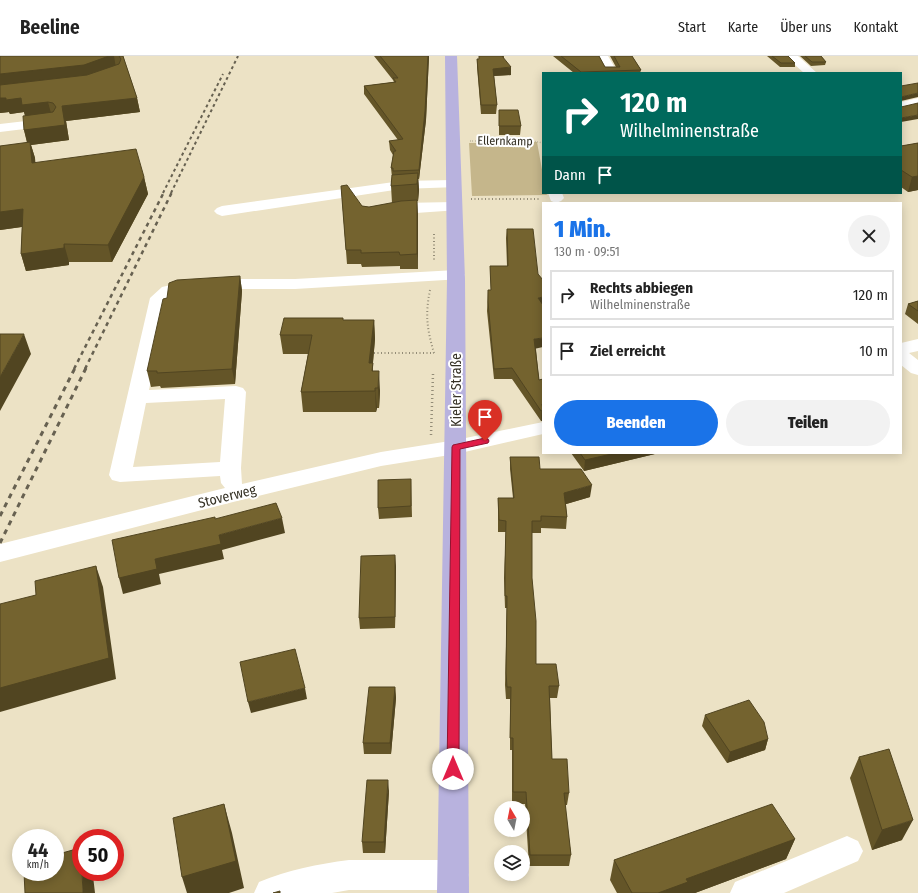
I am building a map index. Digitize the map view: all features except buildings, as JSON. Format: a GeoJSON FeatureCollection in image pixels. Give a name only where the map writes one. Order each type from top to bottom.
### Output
{"type":"FeatureCollection","features":[{"type":"Feature","properties":{"kind":"main road","name":"Kieler Straße"},"geometry":{"type":"LineString","coordinates":[[452,56],[453,184],[456,276],[443,449],[454,624],[453,884]]}},
{"type":"Feature","properties":{"kind":"street"},"geometry":{"type":"LineString","coordinates":[[602,56],[611,72]]}},
{"type":"Feature","properties":{"kind":"street"},"geometry":{"type":"LineString","coordinates":[[791,56],[810,72]]}},
{"type":"Feature","properties":{"kind":"street"},"geometry":{"type":"LineString","coordinates":[[902,106],[918,102]]}},
{"type":"Feature","properties":{"kind":"street"},"geometry":{"type":"LineString","coordinates":[[0,128],[52,122]]}},
{"type":"Feature","properties":{"kind":"street"},"geometry":{"type":"LineString","coordinates":[[222,211],[394,186],[453,184]]}},
{"type":"Feature","properties":{"kind":"street"},"geometry":{"type":"LineString","coordinates":[[370,214],[400,208],[454,207]]}},
{"type":"Feature","properties":{"kind":"street"},"geometry":{"type":"LineString","coordinates":[[230,468],[120,475],[159,298],[168,291],[184,287],[237,284],[295,284],[456,276]]}},
{"type":"Feature","properties":{"kind":"street"},"geometry":{"type":"LineString","coordinates":[[902,349],[918,345]]}},
{"type":"Feature","properties":{"kind":"street"},"geometry":{"type":"LineString","coordinates":[[902,357],[918,369]]}},
{"type":"Feature","properties":{"kind":"street"},"geometry":{"type":"LineString","coordinates":[[138,397],[236,392],[230,468],[233,494]]}},
{"type":"Feature","properties":{"kind":"street","name":"Stoverweg"},"geometry":{"type":"LineString","coordinates":[[0,553],[233,494],[381,459],[443,449],[542,428]]}},
{"type":"Feature","properties":{"kind":"street"},"geometry":{"type":"LineString","coordinates":[[746,893],[847,851]]}},
{"type":"Feature","properties":{"kind":"street"},"geometry":{"type":"LineString","coordinates":[[270,893],[316,880],[350,875],[453,884]]}},
{"type":"Feature","properties":{"kind":"path","name":"Ellernkamp"},"geometry":{"type":"LineString","coordinates":[[467,141],[533,141],[542,143]]}},
{"type":"Feature","properties":{"kind":"path"},"geometry":{"type":"LineString","coordinates":[[469,199],[556,196]]}},
{"type":"Feature","properties":{"kind":"path"},"geometry":{"type":"LineString","coordinates":[[434,360],[434,353],[425,325],[425,311],[433,277],[435,208]]}},
{"type":"Feature","properties":{"kind":"path"},"geometry":{"type":"LineString","coordinates":[[374,353],[434,353]]}},
{"type":"Feature","properties":{"kind":"path"},"geometry":{"type":"LineString","coordinates":[[433,368],[443,449]]}},
{"type":"Feature","properties":{"kind":"shaded area"},"geometry":{"type":"Polygon","coordinates":[[[537,142],[542,170],[542,194],[547,195],[472,196],[469,143],[537,142]]]}},
{"type":"Feature","properties":{"kind":"railway"},"geometry":{"type":"LineString","coordinates":[[171,193],[238,56]]}},
{"type":"Feature","properties":{"kind":"railway"},"geometry":{"type":"LineString","coordinates":[[163,193],[223,74]]}},
{"type":"Feature","properties":{"kind":"railway"},"geometry":{"type":"LineString","coordinates":[[74,369],[164,192]]}},
{"type":"Feature","properties":{"kind":"railway"},"geometry":{"type":"LineString","coordinates":[[85,369],[172,192]]}},
{"type":"Feature","properties":{"kind":"railway"},"geometry":{"type":"LineString","coordinates":[[0,516],[75,368]]}},
{"type":"Feature","properties":{"kind":"railway"},"geometry":{"type":"LineString","coordinates":[[0,543],[86,368]]}},
{"type":"Feature","properties":{"kind":"route"},"geometry":{"type":"LineString","coordinates":[[453,769],[456,447],[485,441]]}}]}
